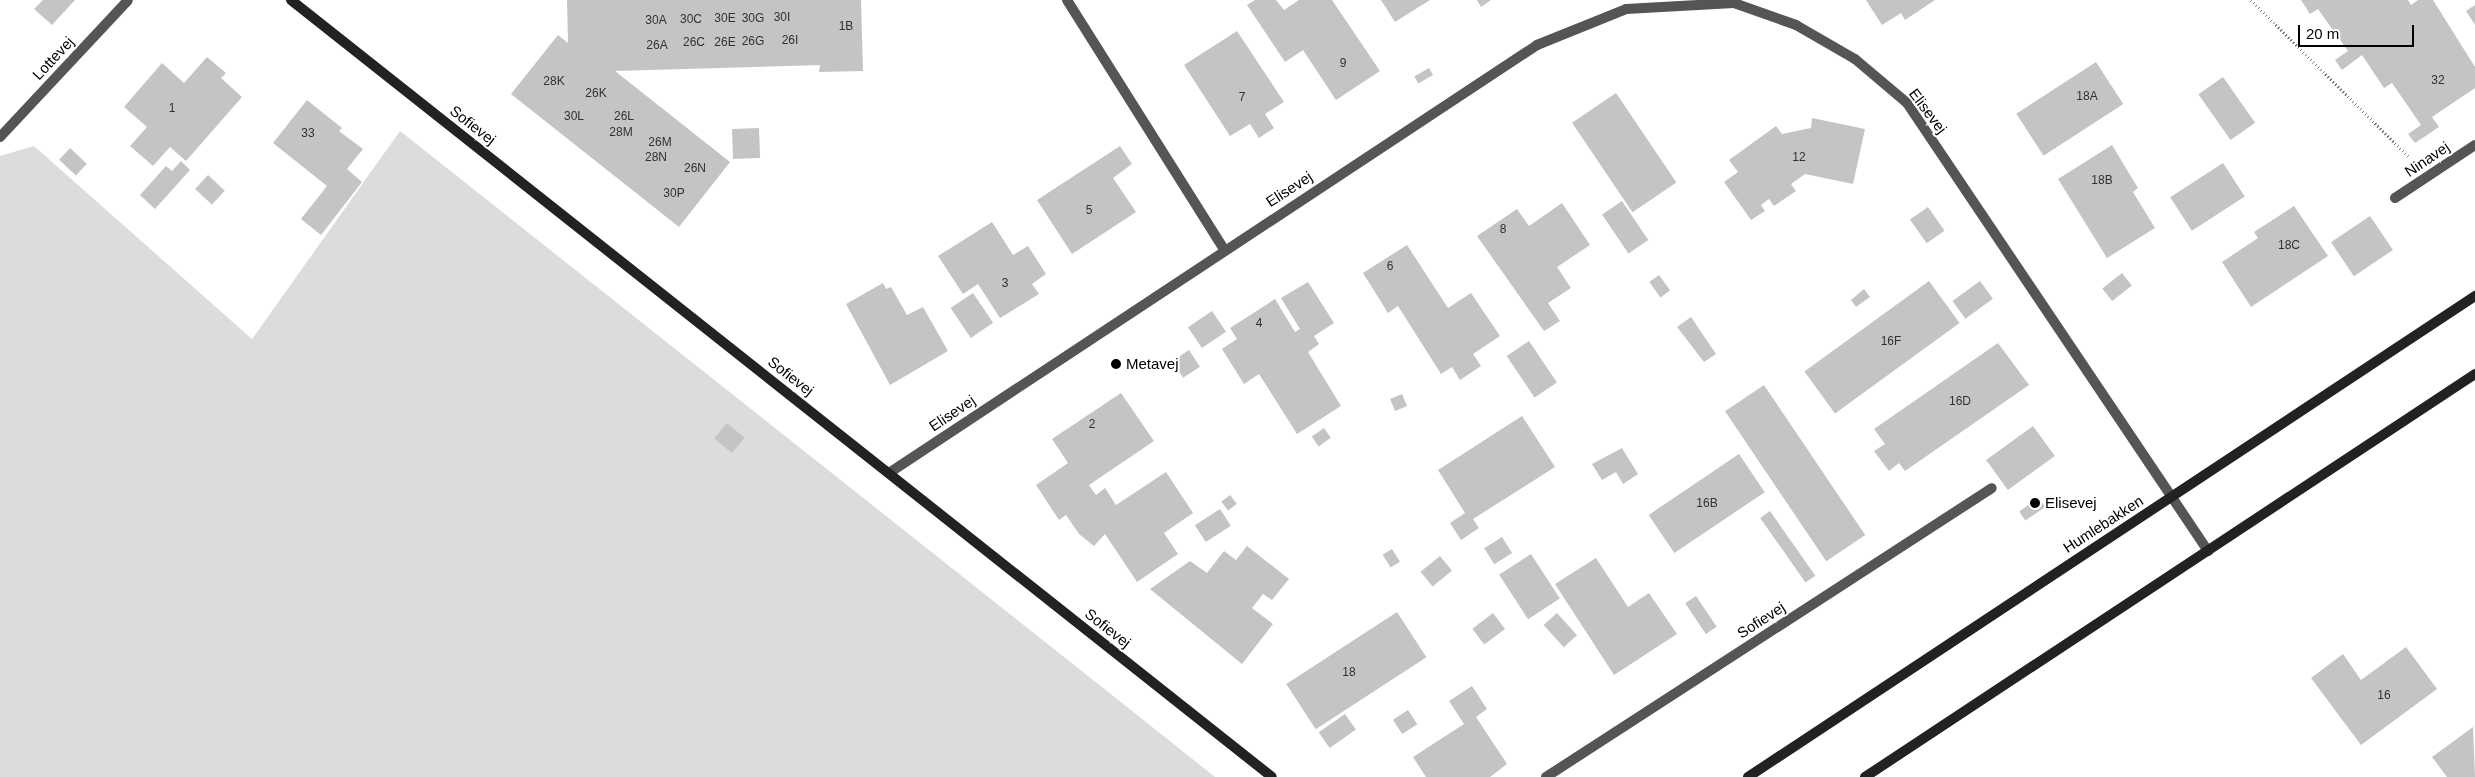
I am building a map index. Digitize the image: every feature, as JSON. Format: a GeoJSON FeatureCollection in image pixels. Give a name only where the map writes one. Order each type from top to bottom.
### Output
{"type":"FeatureCollection","features":[{"type":"Feature","properties":{"kind":"street","name":"Lottevej"},"geometry":{"type":"LineString","coordinates":[[0,137],[128,0]]}},
{"type":"Feature","properties":{"kind":"street","name":"Sofievej"},"geometry":{"type":"LineString","coordinates":[[291,0],[1272,777]]}},
{"type":"Feature","properties":{"kind":"street"},"geometry":{"type":"LineString","coordinates":[[1067,0],[1224,249]]}},
{"type":"Feature","properties":{"kind":"street","name":"Elisevej"},"geometry":{"type":"LineString","coordinates":[[889,473],[1224,249],[1538,45],[1626,9],[1734,1],[1796,25],[1855,59],[1907,102],[2208,551]]}},
{"type":"Feature","properties":{"kind":"street","name":"Ninavej"},"geometry":{"type":"LineString","coordinates":[[2396,198],[2475,145]]}},
{"type":"Feature","properties":{"kind":"street","name":"Humlebakken"},"geometry":{"type":"LineString","coordinates":[[1748,777],[2475,296]]}},
{"type":"Feature","properties":{"kind":"street"},"geometry":{"type":"LineString","coordinates":[[1865,777],[2475,374]]}},
{"type":"Feature","properties":{"kind":"street","name":"Sofievej"},"geometry":{"type":"LineString","coordinates":[[1546,777],[1992,488]]}},
{"type":"Feature","properties":{"kind":"path"},"geometry":{"type":"LineString","coordinates":[[2252,0],[2428,176]]}},
{"type":"Feature","properties":{"kind":"shaded area"},"geometry":{"type":"Polygon","coordinates":[[[400,131],[1215,777],[0,777],[0,156],[34,146],[252,339],[400,131]]]}},
{"type":"Feature","properties":{"kind":"building"},"geometry":{"type":"Polygon","coordinates":[[[43,0],[75,0],[52,25],[34,9],[43,0]]]}},
{"type":"Feature","properties":{"kind":"building"},"geometry":{"type":"Polygon","coordinates":[[[567,0],[861,0],[863,71],[819,72],[820,65],[615,71],[730,162],[679,227],[511,94],[558,35],[568,43],[567,0]]]}},
{"type":"Feature","properties":{"kind":"building"},"geometry":{"type":"Polygon","coordinates":[[[1255,0],[1276,0],[1284,10],[1299,0],[1332,0],[1380,71],[1336,100],[1303,50],[1285,62],[1247,5],[1255,0]]]}},
{"type":"Feature","properties":{"kind":"building"},"geometry":{"type":"Polygon","coordinates":[[[1381,0],[1430,0],[1395,22],[1381,0]]]}},
{"type":"Feature","properties":{"kind":"building"},"geometry":{"type":"Polygon","coordinates":[[[1477,0],[1491,0],[1481,7],[1477,0]]]}},
{"type":"Feature","properties":{"kind":"building"},"geometry":{"type":"Polygon","coordinates":[[[1866,0],[1935,0],[1905,20],[1901,13],[1882,25],[1866,0]]]}},
{"type":"Feature","properties":{"kind":"building"},"geometry":{"type":"Polygon","coordinates":[[[2301,0],[2408,0],[2411,5],[2418,0],[2433,0],[2475,67],[2475,88],[2432,117],[2439,127],[2415,143],[2408,134],[2421,125],[2392,83],[2384,88],[2362,55],[2342,70],[2335,60],[2348,51],[2318,9],[2310,14],[2301,0]]]}},
{"type":"Feature","properties":{"kind":"building"},"geometry":{"type":"Polygon","coordinates":[[[2475,5],[2475,25],[2466,11],[2475,5]]]}},
{"type":"Feature","properties":{"kind":"building"},"geometry":{"type":"Polygon","coordinates":[[[1237,31],[1284,102],[1265,114],[1274,128],[1259,138],[1250,124],[1230,136],[1184,65],[1237,31]]]}},
{"type":"Feature","properties":{"kind":"building"},"geometry":{"type":"Polygon","coordinates":[[[207,57],[226,73],[221,78],[242,97],[186,161],[170,147],[153,166],[130,146],[147,127],[124,107],[162,63],[184,83],[207,57]]]}},
{"type":"Feature","properties":{"kind":"building"},"geometry":{"type":"Polygon","coordinates":[[[2096,62],[2123,104],[2044,156],[2016,114],[2096,62]]]}},
{"type":"Feature","properties":{"kind":"building"},"geometry":{"type":"Polygon","coordinates":[[[1429,68],[1433,75],[1418,83],[1414,76],[1429,68]]]}},
{"type":"Feature","properties":{"kind":"building"},"geometry":{"type":"Polygon","coordinates":[[[2223,77],[2255,123],[2231,140],[2198,94],[2223,77]]]}},
{"type":"Feature","properties":{"kind":"building"},"geometry":{"type":"Polygon","coordinates":[[[1616,93],[1676,183],[1632,212],[1572,123],[1616,93]]]}},
{"type":"Feature","properties":{"kind":"building"},"geometry":{"type":"Polygon","coordinates":[[[307,100],[342,128],[339,131],[363,149],[347,169],[362,182],[321,235],[301,219],[327,186],[273,143],[307,100]]]}},
{"type":"Feature","properties":{"kind":"building"},"geometry":{"type":"Polygon","coordinates":[[[1812,118],[1865,129],[1853,184],[1805,174],[1791,184],[1796,191],[1774,206],[1769,199],[1761,205],[1765,211],[1751,220],[1724,182],[1738,172],[1729,160],[1776,126],[1782,134],[1811,128],[1812,118]]]}},
{"type":"Feature","properties":{"kind":"building"},"geometry":{"type":"Polygon","coordinates":[[[759,128],[760,158],[733,159],[732,129],[759,128]]]}},
{"type":"Feature","properties":{"kind":"building"},"geometry":{"type":"Polygon","coordinates":[[[2112,145],[2138,188],[2133,192],[2155,228],[2107,258],[2058,179],[2112,145]]]}},
{"type":"Feature","properties":{"kind":"building"},"geometry":{"type":"Polygon","coordinates":[[[1120,146],[1132,164],[1113,178],[1136,212],[1072,254],[1037,200],[1120,146]]]}},
{"type":"Feature","properties":{"kind":"building"},"geometry":{"type":"Polygon","coordinates":[[[70,148],[87,164],[76,175],[59,160],[70,148]]]}},
{"type":"Feature","properties":{"kind":"building"},"geometry":{"type":"Polygon","coordinates":[[[181,161],[190,170],[155,209],[140,195],[166,166],[172,171],[181,161]]]}},
{"type":"Feature","properties":{"kind":"building"},"geometry":{"type":"Polygon","coordinates":[[[2223,163],[2245,197],[2192,231],[2170,197],[2223,163]]]}},
{"type":"Feature","properties":{"kind":"building"},"geometry":{"type":"Polygon","coordinates":[[[208,175],[225,191],[212,205],[195,189],[208,175]]]}},
{"type":"Feature","properties":{"kind":"building"},"geometry":{"type":"Polygon","coordinates":[[[1622,201],[1648,240],[1628,253],[1602,214],[1622,201]]]}},
{"type":"Feature","properties":{"kind":"building"},"geometry":{"type":"Polygon","coordinates":[[[1562,203],[1590,245],[1557,267],[1571,288],[1548,303],[1560,321],[1544,331],[1477,236],[1517,209],[1529,226],[1562,203]]]}},
{"type":"Feature","properties":{"kind":"building"},"geometry":{"type":"Polygon","coordinates":[[[2294,206],[2328,256],[2251,307],[2222,262],[2258,238],[2254,232],[2294,206]]]}},
{"type":"Feature","properties":{"kind":"building"},"geometry":{"type":"Polygon","coordinates":[[[1928,207],[1945,231],[1927,243],[1910,220],[1928,207]]]}},
{"type":"Feature","properties":{"kind":"building"},"geometry":{"type":"Polygon","coordinates":[[[2370,216],[2393,250],[2354,276],[2331,242],[2370,216]]]}},
{"type":"Feature","properties":{"kind":"building"},"geometry":{"type":"Polygon","coordinates":[[[992,222],[1013,255],[1028,246],[1046,274],[1032,284],[1039,294],[1000,318],[978,284],[963,294],[938,256],[992,222]]]}},
{"type":"Feature","properties":{"kind":"building"},"geometry":{"type":"Polygon","coordinates":[[[1407,245],[1448,308],[1471,293],[1500,336],[1473,354],[1481,366],[1460,380],[1452,367],[1441,374],[1398,306],[1388,313],[1363,273],[1407,245]]]}},
{"type":"Feature","properties":{"kind":"building"},"geometry":{"type":"Polygon","coordinates":[[[2122,273],[2132,286],[2112,301],[2102,288],[2122,273]]]}},
{"type":"Feature","properties":{"kind":"building"},"geometry":{"type":"Polygon","coordinates":[[[1659,275],[1670,290],[1660,297],[1649,282],[1659,275]]]}},
{"type":"Feature","properties":{"kind":"building"},"geometry":{"type":"Polygon","coordinates":[[[1929,281],[1960,323],[1835,414],[1804,372],[1929,281]]]}},
{"type":"Feature","properties":{"kind":"building"},"geometry":{"type":"Polygon","coordinates":[[[1980,281],[1993,299],[1965,319],[1952,301],[1980,281]]]}},
{"type":"Feature","properties":{"kind":"building"},"geometry":{"type":"Polygon","coordinates":[[[1308,282],[1334,323],[1314,336],[1319,344],[1308,352],[1341,406],[1297,434],[1259,374],[1244,384],[1222,349],[1237,339],[1230,328],[1275,299],[1295,332],[1300,329],[1281,298],[1308,282]]]}},
{"type":"Feature","properties":{"kind":"building"},"geometry":{"type":"Polygon","coordinates":[[[883,283],[886,289],[891,287],[907,315],[923,307],[948,351],[890,385],[846,304],[883,283]]]}},
{"type":"Feature","properties":{"kind":"building"},"geometry":{"type":"Polygon","coordinates":[[[1864,289],[1870,297],[1856,307],[1851,300],[1864,289]]]}},
{"type":"Feature","properties":{"kind":"building"},"geometry":{"type":"Polygon","coordinates":[[[973,293],[993,323],[971,338],[951,308],[973,293]]]}},
{"type":"Feature","properties":{"kind":"building"},"geometry":{"type":"Polygon","coordinates":[[[1212,311],[1226,332],[1202,348],[1188,327],[1212,311]]]}},
{"type":"Feature","properties":{"kind":"building"},"geometry":{"type":"Polygon","coordinates":[[[1691,317],[1716,354],[1704,362],[1677,327],[1691,317]]]}},
{"type":"Feature","properties":{"kind":"building"},"geometry":{"type":"Polygon","coordinates":[[[1529,341],[1557,382],[1535,398],[1507,356],[1529,341]]]}},
{"type":"Feature","properties":{"kind":"building"},"geometry":{"type":"Polygon","coordinates":[[[1998,343],[2029,385],[1905,471],[1899,463],[1889,471],[1874,451],[1885,444],[1874,429],[1998,343]]]}},
{"type":"Feature","properties":{"kind":"building"},"geometry":{"type":"Polygon","coordinates":[[[1189,350],[1200,367],[1183,378],[1172,361],[1189,350]]]}},
{"type":"Feature","properties":{"kind":"building"},"geometry":{"type":"Polygon","coordinates":[[[1764,385],[1865,535],[1826,561],[1725,411],[1764,385]]]}},
{"type":"Feature","properties":{"kind":"building"},"geometry":{"type":"Polygon","coordinates":[[[1121,393],[1154,441],[1089,485],[1096,495],[1105,488],[1116,505],[1166,472],[1193,513],[1164,533],[1178,554],[1137,582],[1105,534],[1094,546],[1079,534],[1066,515],[1059,520],[1036,485],[1068,463],[1052,439],[1121,393]]]}},
{"type":"Feature","properties":{"kind":"building"},"geometry":{"type":"Polygon","coordinates":[[[1402,394],[1407,406],[1395,411],[1390,399],[1402,394]]]}},
{"type":"Feature","properties":{"kind":"building"},"geometry":{"type":"Polygon","coordinates":[[[1522,416],[1555,467],[1473,519],[1479,528],[1461,540],[1450,523],[1465,513],[1438,470],[1522,416]]]}},
{"type":"Feature","properties":{"kind":"building"},"geometry":{"type":"Polygon","coordinates":[[[727,423],[745,438],[732,453],[714,438],[727,423]]]}},
{"type":"Feature","properties":{"kind":"building"},"geometry":{"type":"Polygon","coordinates":[[[2033,426],[2055,456],[2008,490],[1986,460],[2033,426]]]}},
{"type":"Feature","properties":{"kind":"building"},"geometry":{"type":"Polygon","coordinates":[[[1324,428],[1331,438],[1319,446],[1312,437],[1324,428]]]}},
{"type":"Feature","properties":{"kind":"building"},"geometry":{"type":"Polygon","coordinates":[[[1622,448],[1638,474],[1623,484],[1616,472],[1602,480],[1592,464],[1622,448]]]}},
{"type":"Feature","properties":{"kind":"building"},"geometry":{"type":"Polygon","coordinates":[[[1739,454],[1765,492],[1674,553],[1649,515],[1739,454]]]}},
{"type":"Feature","properties":{"kind":"building"},"geometry":{"type":"Polygon","coordinates":[[[1230,495],[1237,504],[1228,510],[1221,502],[1230,495]]]}},
{"type":"Feature","properties":{"kind":"building"},"geometry":{"type":"Polygon","coordinates":[[[2039,498],[2045,507],[2025,521],[2019,511],[2039,498]]]}},
{"type":"Feature","properties":{"kind":"building"},"geometry":{"type":"Polygon","coordinates":[[[1220,509],[1231,526],[1206,542],[1195,525],[1220,509]]]}},
{"type":"Feature","properties":{"kind":"building"},"geometry":{"type":"Polygon","coordinates":[[[1770,511],[1815,576],[1805,583],[1760,518],[1770,511]]]}},
{"type":"Feature","properties":{"kind":"building"},"geometry":{"type":"Polygon","coordinates":[[[1502,537],[1512,553],[1494,564],[1484,548],[1502,537]]]}},
{"type":"Feature","properties":{"kind":"building"},"geometry":{"type":"Polygon","coordinates":[[[1247,546],[1289,579],[1272,600],[1263,594],[1252,608],[1273,624],[1242,664],[1150,589],[1190,561],[1207,573],[1224,551],[1236,560],[1247,546]]]}},
{"type":"Feature","properties":{"kind":"building"},"geometry":{"type":"Polygon","coordinates":[[[1392,549],[1400,562],[1391,568],[1383,555],[1392,549]]]}},
{"type":"Feature","properties":{"kind":"building"},"geometry":{"type":"Polygon","coordinates":[[[1531,554],[1560,598],[1528,619],[1499,575],[1531,554]]]}},
{"type":"Feature","properties":{"kind":"building"},"geometry":{"type":"Polygon","coordinates":[[[1440,556],[1452,571],[1433,586],[1421,572],[1440,556]]]}},
{"type":"Feature","properties":{"kind":"building"},"geometry":{"type":"Polygon","coordinates":[[[1596,558],[1628,607],[1649,593],[1677,634],[1614,675],[1555,584],[1596,558]]]}},
{"type":"Feature","properties":{"kind":"building"},"geometry":{"type":"Polygon","coordinates":[[[1696,596],[1717,627],[1706,634],[1685,603],[1696,596]]]}},
{"type":"Feature","properties":{"kind":"building"},"geometry":{"type":"Polygon","coordinates":[[[1397,612],[1426,657],[1316,729],[1286,684],[1397,612]]]}},
{"type":"Feature","properties":{"kind":"building"},"geometry":{"type":"Polygon","coordinates":[[[1493,613],[1505,629],[1484,645],[1472,629],[1493,613]]]}},
{"type":"Feature","properties":{"kind":"building"},"geometry":{"type":"Polygon","coordinates":[[[1557,613],[1577,635],[1564,647],[1544,625],[1557,613]]]}},
{"type":"Feature","properties":{"kind":"building"},"geometry":{"type":"Polygon","coordinates":[[[2406,647],[2437,689],[2361,745],[2311,678],[2343,654],[2361,680],[2406,647]]]}},
{"type":"Feature","properties":{"kind":"building"},"geometry":{"type":"Polygon","coordinates":[[[1472,686],[1487,709],[1476,717],[1507,764],[1490,777],[1426,777],[1413,757],[1464,724],[1449,701],[1472,686]]]}},
{"type":"Feature","properties":{"kind":"building"},"geometry":{"type":"Polygon","coordinates":[[[1408,710],[1417,724],[1402,734],[1393,720],[1408,710]]]}},
{"type":"Feature","properties":{"kind":"building"},"geometry":{"type":"Polygon","coordinates":[[[1345,714],[1356,730],[1330,748],[1319,732],[1345,714]]]}},
{"type":"Feature","properties":{"kind":"building"},"geometry":{"type":"Polygon","coordinates":[[[2473,727],[2475,777],[2447,777],[2432,757],[2473,727]]]}},
{"type":"Feature","properties":{"kind":"place","name":"Metavej"},"geometry":{"type":"Point","coordinates":[1116,364]}},
{"type":"Feature","properties":{"kind":"place","name":"Elisevej"},"geometry":{"type":"Point","coordinates":[2035,503]}}]}
